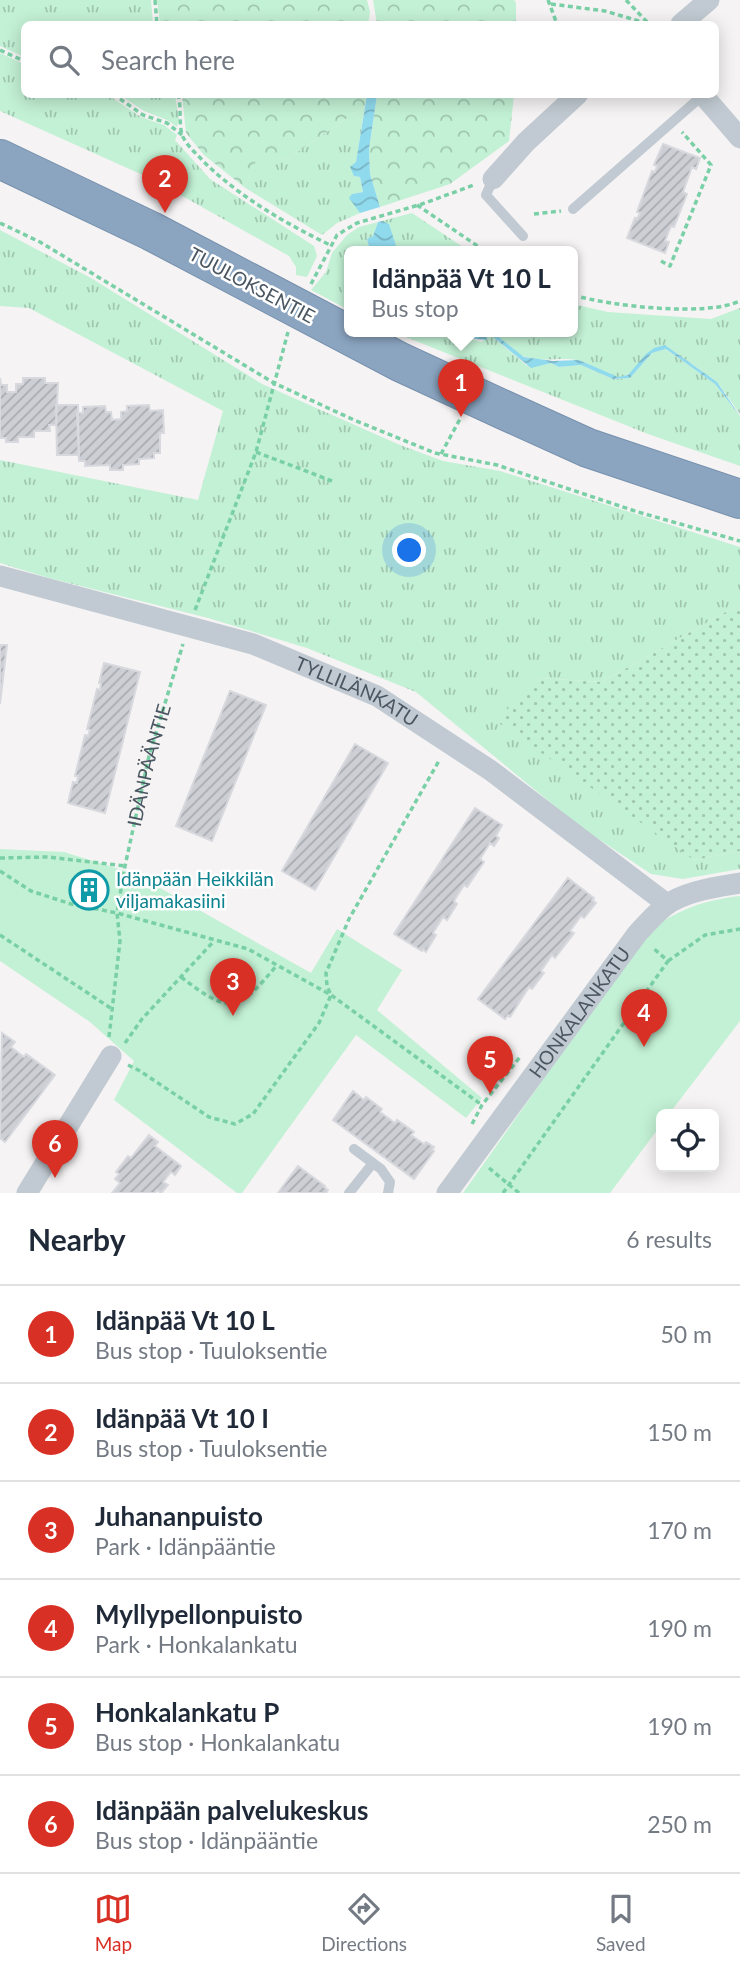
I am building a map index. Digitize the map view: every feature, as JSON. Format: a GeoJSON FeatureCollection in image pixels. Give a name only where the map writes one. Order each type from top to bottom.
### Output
{"type":"FeatureCollection","features":[{"type":"Feature","properties":{"kind":"highway","name":"TUULOKSENTIE"},"geometry":{"type":"LineString","coordinates":[[0,159],[150,231],[344,333]]}},
{"type":"Feature","properties":{"kind":"highway","name":"TUULOKSENTIE"},"geometry":{"type":"LineString","coordinates":[[352,337],[400,362],[588,448],[740,499]]}},
{"type":"Feature","properties":{"kind":"street"},"geometry":{"type":"LineString","coordinates":[[684,21],[709,0]]}},
{"type":"Feature","properties":{"kind":"street"},"geometry":{"type":"LineString","coordinates":[[493,179],[526,142],[574,98]]}},
{"type":"Feature","properties":{"kind":"street"},"geometry":{"type":"LineString","coordinates":[[706,98],[740,138]]}},
{"type":"Feature","properties":{"kind":"street","name":"TYLLILÄNKATU"},"geometry":{"type":"LineString","coordinates":[[0,576],[253,644],[377,696],[490,770],[667,904]]}},
{"type":"Feature","properties":{"kind":"street"},"geometry":{"type":"LineString","coordinates":[[667,904],[688,895],[740,883]]}},
{"type":"Feature","properties":{"kind":"street","name":"HONKALANKATU"},"geometry":{"type":"LineString","coordinates":[[447,1193],[637,934],[667,904]]}},
{"type":"Feature","properties":{"kind":"street"},"geometry":{"type":"LineString","coordinates":[[27,1193],[111,1056]]}},
{"type":"Feature","properties":{"kind":"lane"},"geometry":{"type":"LineString","coordinates":[[573,209],[700,98]]}},
{"type":"Feature","properties":{"kind":"lane"},"geometry":{"type":"LineString","coordinates":[[493,179],[486,195],[523,236]]}},
{"type":"Feature","properties":{"kind":"lane"},"geometry":{"type":"LineString","coordinates":[[354,1149],[381,1169],[390,1182],[388,1193]]}},
{"type":"Feature","properties":{"kind":"lane"},"geometry":{"type":"LineString","coordinates":[[349,1193],[373,1163]]}},
{"type":"Feature","properties":{"kind":"path"},"geometry":{"type":"LineString","coordinates":[[155,0],[157,21]]}},
{"type":"Feature","properties":{"kind":"path"},"geometry":{"type":"LineString","coordinates":[[625,0],[646,21]]}},
{"type":"Feature","properties":{"kind":"path"},"geometry":{"type":"LineString","coordinates":[[556,21],[550,2],[605,11],[639,21]]}},
{"type":"Feature","properties":{"kind":"path"},"geometry":{"type":"LineString","coordinates":[[0,50],[21,60]]}},
{"type":"Feature","properties":{"kind":"path"},"geometry":{"type":"LineString","coordinates":[[118,98],[143,116],[167,123],[182,135],[188,146],[224,181],[284,222],[330,245]]}},
{"type":"Feature","properties":{"kind":"path"},"geometry":{"type":"LineString","coordinates":[[179,98],[182,135]]}},
{"type":"Feature","properties":{"kind":"path"},"geometry":{"type":"LineString","coordinates":[[661,261],[670,266],[711,164],[673,122]]}},
{"type":"Feature","properties":{"kind":"path"},"geometry":{"type":"LineString","coordinates":[[310,286],[337,235],[357,223],[493,179]]}},
{"type":"Feature","properties":{"kind":"path"},"geometry":{"type":"LineString","coordinates":[[417,205],[478,246]]}},
{"type":"Feature","properties":{"kind":"path"},"geometry":{"type":"LineString","coordinates":[[534,214],[573,209]]}},
{"type":"Feature","properties":{"kind":"path"},"geometry":{"type":"LineString","coordinates":[[0,222],[40,242],[274,383],[354,420],[441,454],[497,465],[638,512],[740,541]]}},
{"type":"Feature","properties":{"kind":"path"},"geometry":{"type":"LineString","coordinates":[[578,296],[657,308],[704,308],[740,301]]}},
{"type":"Feature","properties":{"kind":"path","name":"IDÄNPÄÄNTIE"},"geometry":{"type":"LineString","coordinates":[[111,1056],[109,1035],[120,941],[117,913],[149,756],[189,626],[256,452],[288,330]]}},
{"type":"Feature","properties":{"kind":"path"},"geometry":{"type":"LineString","coordinates":[[441,454],[461,417]]}},
{"type":"Feature","properties":{"kind":"path"},"geometry":{"type":"LineString","coordinates":[[256,452],[332,481]]}},
{"type":"Feature","properties":{"kind":"path"},"geometry":{"type":"LineString","coordinates":[[215,940],[142,1019],[123,1046],[111,1056],[141,1071],[209,1117],[235,1124],[254,1114],[319,1023],[331,995],[326,972],[349,919],[440,759]]}},
{"type":"Feature","properties":{"kind":"path"},"geometry":{"type":"LineString","coordinates":[[0,858],[48,857],[125,866]]}},
{"type":"Feature","properties":{"kind":"path"},"geometry":{"type":"LineString","coordinates":[[0,871],[31,891],[71,904],[117,913],[248,949],[331,995],[471,1097]]}},
{"type":"Feature","properties":{"kind":"path"},"geometry":{"type":"LineString","coordinates":[[503,1193],[668,961],[705,935],[740,929]]}},
{"type":"Feature","properties":{"kind":"path"},"geometry":{"type":"LineString","coordinates":[[637,934],[668,961]]}},
{"type":"Feature","properties":{"kind":"path"},"geometry":{"type":"LineString","coordinates":[[0,935],[113,1009]]}},
{"type":"Feature","properties":{"kind":"path"},"geometry":{"type":"LineString","coordinates":[[181,976],[202,993],[223,1004],[237,1003],[256,990],[277,965]]}},
{"type":"Feature","properties":{"kind":"path"},"geometry":{"type":"LineString","coordinates":[[470,1129],[482,1105],[524,1053]]}},
{"type":"Feature","properties":{"kind":"green space"},"geometry":{"type":"Polygon","coordinates":[[[0,0],[151,0],[153,21],[21,21],[21,56],[0,46],[0,0]]]}},
{"type":"Feature","properties":{"kind":"green space"},"geometry":{"type":"Polygon","coordinates":[[[157,0],[367,0],[370,12],[368,21],[160,21],[157,0]]]}},
{"type":"Feature","properties":{"kind":"green space"},"geometry":{"type":"Polygon","coordinates":[[[373,0],[514,0],[516,3],[516,21],[376,21],[373,0]]]}},
{"type":"Feature","properties":{"kind":"green space"},"geometry":{"type":"Polygon","coordinates":[[[0,53],[21,63],[21,98],[112,98],[141,117],[164,125],[177,135],[175,140],[210,179],[314,246],[317,256],[307,277],[296,275],[296,267],[289,256],[154,180],[0,111],[0,53]]]}},
{"type":"Feature","properties":{"kind":"green space"},"geometry":{"type":"Polygon","coordinates":[[[124,98],[176,98],[179,119],[177,127],[167,120],[144,111],[124,98]]]}},
{"type":"Feature","properties":{"kind":"green space"},"geometry":{"type":"Polygon","coordinates":[[[182,98],[366,98],[365,106],[287,159],[259,155],[244,187],[204,155],[186,133],[182,98]]]}},
{"type":"Feature","properties":{"kind":"green space"},"geometry":{"type":"Polygon","coordinates":[[[377,98],[514,98],[509,141],[450,184],[380,207],[370,174],[369,149],[377,98]]]}},
{"type":"Feature","properties":{"kind":"green space"},"geometry":{"type":"Polygon","coordinates":[[[365,106],[354,176],[360,177],[363,192],[352,194],[360,213],[337,223],[322,235],[244,187],[259,154],[287,159],[365,106]]]}},
{"type":"Feature","properties":{"kind":"green space"},"geometry":{"type":"Polygon","coordinates":[[[412,213],[462,246],[394,246],[382,221],[412,213]]]}},
{"type":"Feature","properties":{"kind":"green space"},"geometry":{"type":"Polygon","coordinates":[[[378,222],[373,236],[367,239],[369,246],[344,246],[344,307],[311,290],[326,272],[332,253],[347,235],[359,227],[378,222]]]}},
{"type":"Feature","properties":{"kind":"green space"},"geometry":{"type":"Polygon","coordinates":[[[0,230],[91,278],[262,384],[400,445],[443,461],[500,471],[740,547],[740,604],[602,682],[538,678],[694,860],[740,851],[740,869],[683,879],[651,874],[579,826],[416,692],[307,648],[208,618],[0,563],[0,460],[198,500],[223,411],[29,308],[0,306],[0,230]]]}},
{"type":"Feature","properties":{"kind":"green space"},"geometry":{"type":"Polygon","coordinates":[[[578,305],[608,312],[711,319],[740,308],[740,414],[717,382],[665,345],[650,351],[636,368],[622,377],[604,373],[581,361],[526,357],[498,337],[578,337],[578,305]]]}},
{"type":"Feature","properties":{"kind":"green space"},"geometry":{"type":"Polygon","coordinates":[[[406,337],[461,337],[482,342],[487,337],[493,337],[531,367],[551,363],[559,367],[581,365],[613,379],[630,378],[652,353],[666,349],[715,384],[740,416],[740,466],[648,434],[406,337]]]}},
{"type":"Feature","properties":{"kind":"green space"},"geometry":{"type":"Polygon","coordinates":[[[740,604],[740,851],[694,860],[496,721],[538,678],[602,682],[740,604]]]}},
{"type":"Feature","properties":{"kind":"green space"},"geometry":{"type":"Polygon","coordinates":[[[0,849],[64,852],[135,874],[311,973],[337,929],[402,970],[377,1010],[482,1098],[466,1118],[356,1035],[242,1193],[237,1193],[114,1100],[134,1061],[90,1022],[0,961],[0,849]]]}},
{"type":"Feature","properties":{"kind":"green space"},"geometry":{"type":"Polygon","coordinates":[[[740,896],[740,1021],[673,1109],[656,1109],[656,1132],[610,1193],[463,1193],[648,931],[691,907],[740,896]]]}},
{"type":"Feature","properties":{"kind":"water"},"geometry":{"type":"Polygon","coordinates":[[[367,98],[377,98],[369,149],[370,174],[380,207],[360,213],[349,198],[352,194],[363,192],[360,177],[354,176],[350,167],[356,162],[367,98]]]}},
{"type":"Feature","properties":{"kind":"water"},"geometry":{"type":"Polygon","coordinates":[[[378,222],[389,224],[396,246],[369,246],[367,239],[373,236],[378,222]]]}},
{"type":"Feature","properties":{"kind":"water"},"geometry":{"type":"Polygon","coordinates":[[[463,337],[488,337],[486,340],[463,337]]]}},
{"type":"Feature","properties":{"kind":"water"},"geometry":{"type":"Polygon","coordinates":[[[493,337],[499,337],[524,357],[553,361],[579,360],[618,377],[628,375],[646,354],[665,345],[717,382],[740,416],[715,384],[666,349],[652,353],[630,378],[613,379],[581,365],[559,367],[551,363],[531,368],[493,337]]]}},
{"type":"Feature","properties":{"kind":"building"},"geometry":{"type":"Polygon","coordinates":[[[663,144],[700,158],[696,169],[692,167],[683,192],[687,194],[674,227],[671,226],[665,241],[669,242],[665,253],[627,238],[635,218],[637,219],[640,213],[637,212],[652,171],[655,172],[657,166],[654,165],[663,144]]]}},
{"type":"Feature","properties":{"kind":"building"},"geometry":{"type":"Polygon","coordinates":[[[0,378],[1,385],[7,385],[7,392],[16,392],[16,384],[23,384],[23,378],[45,378],[45,383],[58,383],[56,425],[49,425],[50,431],[34,431],[34,437],[18,437],[18,442],[6,442],[6,438],[0,438],[0,378]]]}},
{"type":"Feature","properties":{"kind":"building"},"geometry":{"type":"Polygon","coordinates":[[[56,405],[78,405],[79,455],[57,455],[56,405]]]}},
{"type":"Feature","properties":{"kind":"building"},"geometry":{"type":"Polygon","coordinates":[[[149,405],[150,411],[163,410],[164,433],[160,433],[160,453],[154,453],[154,458],[139,459],[139,464],[123,465],[123,470],[110,470],[110,465],[85,466],[85,461],[79,461],[77,413],[83,413],[83,407],[105,406],[106,412],[111,412],[112,420],[121,419],[121,412],[127,411],[127,406],[149,405]]]}},
{"type":"Feature","properties":{"kind":"building"},"geometry":{"type":"Polygon","coordinates":[[[0,645],[7,645],[0,704],[0,645]]]}},
{"type":"Feature","properties":{"kind":"building"},"geometry":{"type":"Polygon","coordinates":[[[104,663],[140,672],[105,813],[68,803],[73,782],[77,783],[78,776],[75,776],[85,735],[88,736],[90,730],[87,729],[97,689],[100,690],[104,663]]]}},
{"type":"Feature","properties":{"kind":"building"},"geometry":{"type":"Polygon","coordinates":[[[230,691],[266,705],[212,841],[176,826],[230,691]]]}},
{"type":"Feature","properties":{"kind":"building"},"geometry":{"type":"Polygon","coordinates":[[[355,744],[388,763],[315,890],[282,871],[355,744]]]}},
{"type":"Feature","properties":{"kind":"building"},"geometry":{"type":"Polygon","coordinates":[[[475,808],[502,825],[496,836],[499,838],[494,846],[490,843],[480,859],[484,862],[467,887],[464,885],[447,920],[443,917],[426,952],[423,949],[422,951],[394,934],[475,808]]]}},
{"type":"Feature","properties":{"kind":"building","name":"Idänpään Heikkilän viljamakasiini"},"geometry":{"type":"Polygon","coordinates":[[[78,877],[105,883],[101,903],[73,897],[78,877]]]}},
{"type":"Feature","properties":{"kind":"building"},"geometry":{"type":"Polygon","coordinates":[[[568,878],[594,898],[592,900],[596,903],[584,918],[581,916],[570,931],[574,933],[555,958],[552,955],[541,971],[544,973],[532,989],[529,987],[510,1017],[508,1015],[505,1019],[478,999],[568,878]]]}},
{"type":"Feature","properties":{"kind":"building"},"geometry":{"type":"Polygon","coordinates":[[[2,1033],[15,1042],[11,1047],[24,1057],[26,1054],[55,1075],[5,1142],[0,1138],[2,1033]]]}},
{"type":"Feature","properties":{"kind":"building"},"geometry":{"type":"Polygon","coordinates":[[[353,1091],[382,1109],[380,1112],[395,1123],[397,1120],[414,1132],[411,1135],[424,1144],[426,1142],[434,1147],[434,1151],[414,1179],[333,1120],[353,1091]]]}},
{"type":"Feature","properties":{"kind":"building"},"geometry":{"type":"Polygon","coordinates":[[[149,1135],[158,1142],[155,1146],[181,1166],[175,1175],[171,1172],[163,1182],[168,1185],[161,1193],[157,1190],[155,1193],[112,1193],[120,1183],[115,1179],[119,1174],[116,1172],[149,1135]]]}},
{"type":"Feature","properties":{"kind":"building"},"geometry":{"type":"Polygon","coordinates":[[[298,1166],[325,1186],[328,1190],[326,1193],[278,1193],[298,1166]]]}},
{"type":"Feature","properties":{"kind":"place","name":"Idänpää Vt 10 I"},"geometry":{"type":"Point","coordinates":[165,213]}},
{"type":"Feature","properties":{"kind":"place","name":"Idänpää Vt 10 L"},"geometry":{"type":"Point","coordinates":[461,417]}},
{"type":"Feature","properties":{"kind":"place","name":"Idänpään Heikkilän viljamakasiini"},"geometry":{"type":"Point","coordinates":[89,890]}},
{"type":"Feature","properties":{"kind":"place","name":"Juhananpuisto"},"geometry":{"type":"Point","coordinates":[233,1016]}},
{"type":"Feature","properties":{"kind":"place","name":"Myllypellonpuisto"},"geometry":{"type":"Point","coordinates":[644,1047]}},
{"type":"Feature","properties":{"kind":"place","name":"Honkalankatu P"},"geometry":{"type":"Point","coordinates":[490,1094]}},
{"type":"Feature","properties":{"kind":"place","name":"Idänpään palvelukeskus"},"geometry":{"type":"Point","coordinates":[55,1178]}}]}
